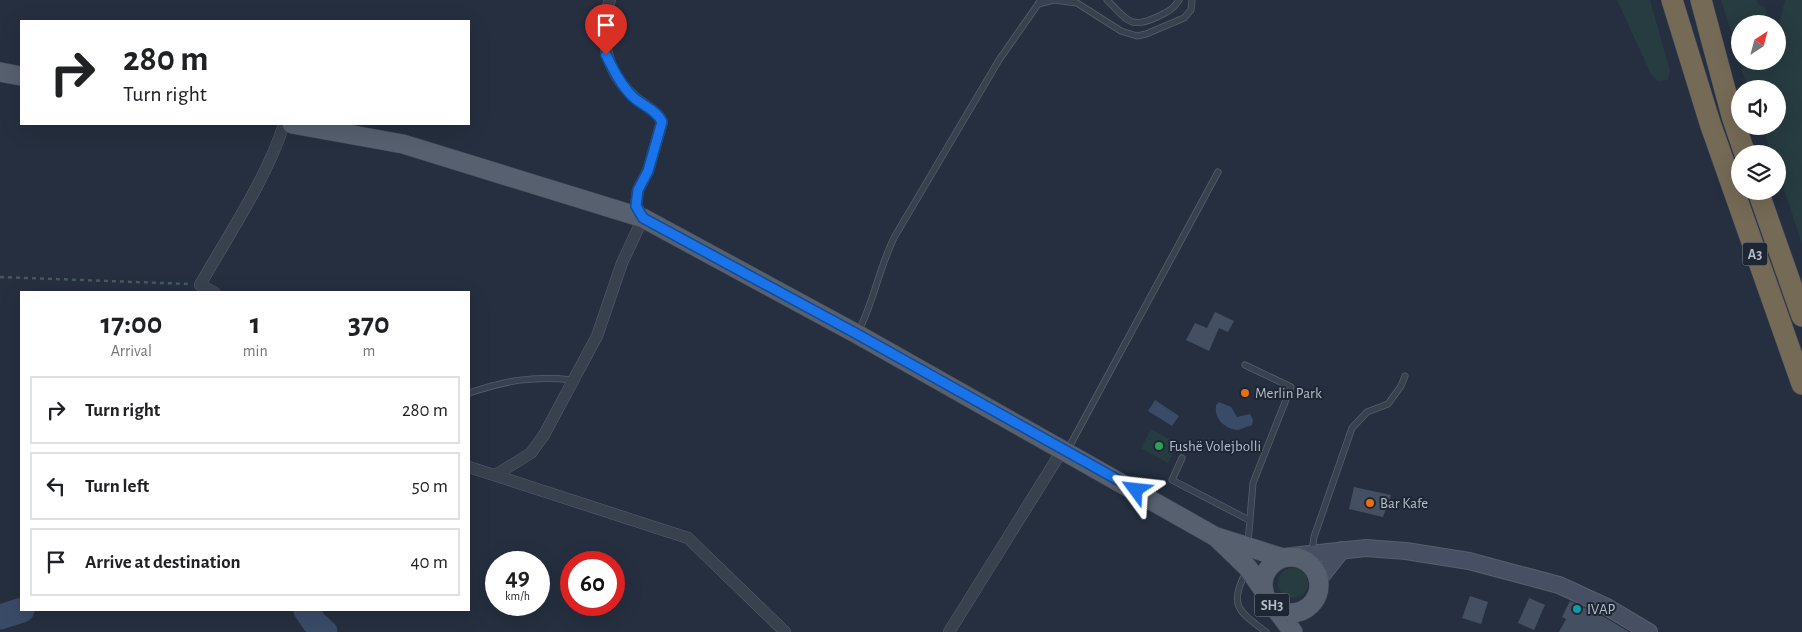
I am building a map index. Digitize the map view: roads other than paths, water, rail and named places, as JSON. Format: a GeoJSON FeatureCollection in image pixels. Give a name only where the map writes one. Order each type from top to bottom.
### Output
{"type":"FeatureCollection","features":[{"type":"Feature","properties":{"kind":"highway","name":"A3"},"geometry":{"type":"LineString","coordinates":[[1672,0],[1710,123],[1802,384]]}},
{"type":"Feature","properties":{"kind":"highway"},"geometry":{"type":"LineString","coordinates":[[1701,0],[1732,116],[1742,145]]}},
{"type":"Feature","properties":{"kind":"highway","name":"A3"},"geometry":{"type":"LineString","coordinates":[[1761,200],[1802,316]]}},
{"type":"Feature","properties":{"kind":"main road"},"geometry":{"type":"LineString","coordinates":[[0,72],[20,76]]}},
{"type":"Feature","properties":{"kind":"main road","name":"SH3"},"geometry":{"type":"LineString","coordinates":[[298,125],[403,144],[643,218],[857,334],[1216,536],[1307,561],[1314,567],[1319,579],[1318,595],[1310,606],[1304,610],[1287,613],[1275,608]]}},
{"type":"Feature","properties":{"kind":"main road","name":"SH3"},"geometry":{"type":"LineString","coordinates":[[1216,536],[1248,568],[1264,591],[1269,602],[1293,632]]}},
{"type":"Feature","properties":{"kind":"main road"},"geometry":{"type":"LineString","coordinates":[[1287,557],[1366,548],[1406,551],[1504,569],[1541,579],[1582,594],[1649,632]]}},
{"type":"Feature","properties":{"kind":"main road"},"geometry":{"type":"LineString","coordinates":[[1319,579],[1342,550]]}},
{"type":"Feature","properties":{"kind":"main road","name":"SH3"},"geometry":{"type":"LineString","coordinates":[[1264,591],[1263,582],[1267,570],[1272,564],[1287,557]]}},
{"type":"Feature","properties":{"kind":"main road","name":"SH3"},"geometry":{"type":"LineString","coordinates":[[1304,610],[1306,632]]}},
{"type":"Feature","properties":{"kind":"street"},"geometry":{"type":"LineString","coordinates":[[497,474],[531,453],[544,435],[573,380],[584,364],[597,336],[622,263],[643,218],[636,206],[638,190],[648,171],[662,122],[659,116],[632,96],[606,55],[603,33],[610,0]]}},
{"type":"Feature","properties":{"kind":"street"},"geometry":{"type":"LineString","coordinates":[[212,291],[200,285],[262,178],[278,143],[284,125]]}},
{"type":"Feature","properties":{"kind":"street"},"geometry":{"type":"LineString","coordinates":[[950,632],[1065,450]]}},
{"type":"Feature","properties":{"kind":"street"},"geometry":{"type":"LineString","coordinates":[[470,467],[497,474],[688,538],[785,632]]}},
{"type":"Feature","properties":{"kind":"lane"},"geometry":{"type":"LineString","coordinates":[[857,334],[868,311],[881,266],[895,236],[999,60],[1039,2],[1054,0],[1077,3],[1121,31],[1137,36],[1184,18],[1191,10],[1192,0]]}},
{"type":"Feature","properties":{"kind":"lane"},"geometry":{"type":"LineString","coordinates":[[1107,0],[1129,21],[1143,23],[1172,10],[1178,0]]}},
{"type":"Feature","properties":{"kind":"lane"},"geometry":{"type":"LineString","coordinates":[[1065,450],[1218,172]]}},
{"type":"Feature","properties":{"kind":"lane"},"geometry":{"type":"LineString","coordinates":[[1245,365],[1291,387],[1253,483],[1248,546]]}},
{"type":"Feature","properties":{"kind":"lane"},"geometry":{"type":"LineString","coordinates":[[1312,554],[1314,537],[1352,428],[1367,412],[1388,404],[1401,386],[1405,376]]}},
{"type":"Feature","properties":{"kind":"lane"},"geometry":{"type":"LineString","coordinates":[[470,393],[498,383],[541,377],[573,380]]}},
{"type":"Feature","properties":{"kind":"lane"},"geometry":{"type":"LineString","coordinates":[[1182,458],[1172,480],[1249,520]]}},
{"type":"Feature","properties":{"kind":"lane"},"geometry":{"type":"LineString","coordinates":[[1248,568],[1236,595],[1240,611],[1266,632]]}},
{"type":"Feature","properties":{"kind":"water"},"geometry":{"type":"Polygon","coordinates":[[[1155,400],[1179,416],[1172,426],[1148,411],[1155,400]]]}},
{"type":"Feature","properties":{"kind":"water"},"geometry":{"type":"Polygon","coordinates":[[[1219,402],[1231,407],[1237,417],[1250,414],[1253,420],[1252,425],[1238,430],[1229,428],[1221,422],[1217,415],[1216,405],[1219,402]]]}},
{"type":"Feature","properties":{"kind":"waterway"},"geometry":{"type":"LineString","coordinates":[[0,617],[20,611]]}},
{"type":"Feature","properties":{"kind":"waterway"},"geometry":{"type":"LineString","coordinates":[[307,611],[314,622],[325,632]]}},
{"type":"Feature","properties":{"kind":"place","name":"Merlin Park"},"geometry":{"type":"Point","coordinates":[1245,393]}},
{"type":"Feature","properties":{"kind":"place","name":"Fushë Volejbolli"},"geometry":{"type":"Point","coordinates":[1159,446]}},
{"type":"Feature","properties":{"kind":"place","name":"Bar Kafe"},"geometry":{"type":"Point","coordinates":[1370,503]}},
{"type":"Feature","properties":{"kind":"place","name":"IVAP"},"geometry":{"type":"Point","coordinates":[1577,609]}}]}
